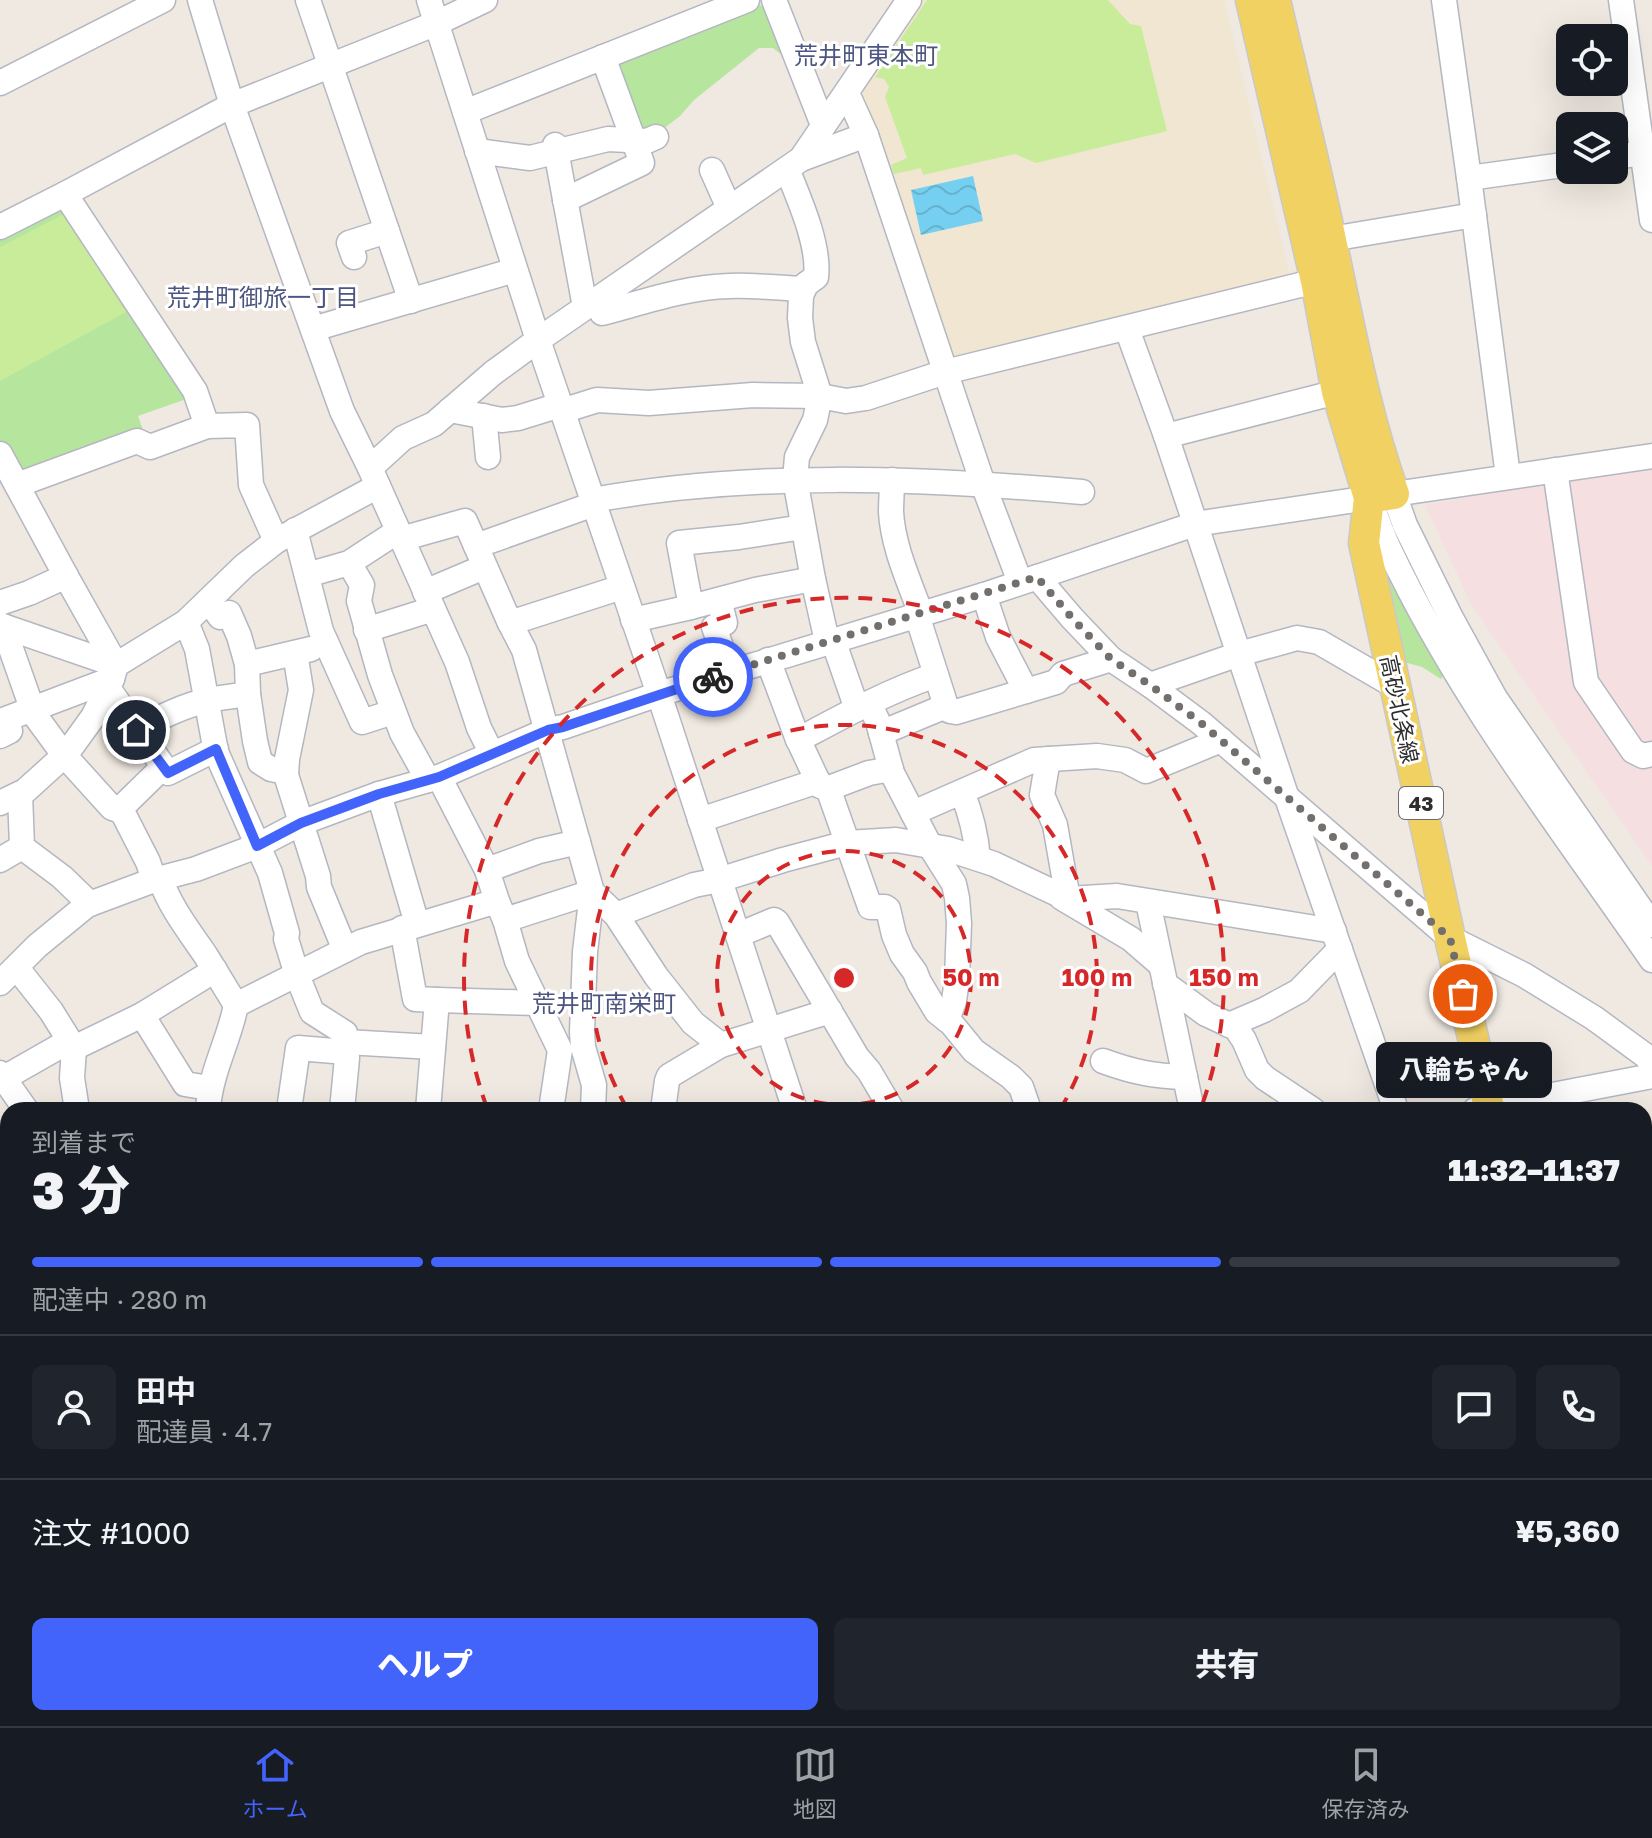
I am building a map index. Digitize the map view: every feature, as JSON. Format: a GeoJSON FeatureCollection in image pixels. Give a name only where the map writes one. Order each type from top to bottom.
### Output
{"type":"FeatureCollection","features":[{"type":"Feature","properties":{"kind":"main road","name":"高砂北条線"},"geometry":{"type":"LineString","coordinates":[[1251,0],[1316,281],[1337,392],[1382,496]]}},
{"type":"Feature","properties":{"kind":"main road","name":"高砂北条線"},"geometry":{"type":"LineString","coordinates":[[1275,0],[1379,451],[1382,496],[1364,543],[1483,1102]]}},
{"type":"Feature","properties":{"kind":"street"},"geometry":{"type":"LineString","coordinates":[[0,83],[163,0]]}},
{"type":"Feature","properties":{"kind":"street"},"geometry":{"type":"LineString","coordinates":[[200,0],[232,105],[342,411],[457,662],[479,728],[492,754]]}},
{"type":"Feature","properties":{"kind":"street"},"geometry":{"type":"LineString","coordinates":[[308,0],[411,301]]}},
{"type":"Feature","properties":{"kind":"street"},"geometry":{"type":"LineString","coordinates":[[0,227],[232,105],[330,65],[433,11],[485,0]]}},
{"type":"Feature","properties":{"kind":"street"},"geometry":{"type":"LineString","coordinates":[[465,112],[747,0]]}},
{"type":"Feature","properties":{"kind":"street"},"geometry":{"type":"LineString","coordinates":[[774,0],[823,125]]}},
{"type":"Feature","properties":{"kind":"street"},"geometry":{"type":"LineString","coordinates":[[909,0],[847,93],[794,164],[801,205],[816,253],[816,277],[805,285],[800,318],[803,342],[820,396],[815,420],[797,457],[795,479],[813,579],[830,641],[863,706],[881,733],[891,769],[913,813],[954,884],[959,923],[957,979],[947,1020]]}},
{"type":"Feature","properties":{"kind":"street"},"geometry":{"type":"LineString","coordinates":[[1444,0],[1508,476]]}},
{"type":"Feature","properties":{"kind":"street"},"geometry":{"type":"LineString","coordinates":[[1621,0],[1647,152],[1652,220]]}},
{"type":"Feature","properties":{"kind":"street"},"geometry":{"type":"LineString","coordinates":[[433,11],[538,340],[659,694],[792,1102]]}},
{"type":"Feature","properties":{"kind":"street"},"geometry":{"type":"LineString","coordinates":[[565,200],[642,163],[645,139],[603,57]]}},
{"type":"Feature","properties":{"kind":"street"},"geometry":{"type":"LineString","coordinates":[[847,93],[866,135],[983,484],[1028,580],[1072,618],[1111,659],[1221,740],[1450,938],[1524,975],[1594,1018],[1646,1056],[1652,1064]]}},
{"type":"Feature","properties":{"kind":"street"},"geometry":{"type":"LineString","coordinates":[[0,736],[10,731],[6,719],[112,678],[186,622],[244,566],[285,535],[374,477],[403,438],[434,424],[493,373],[591,303],[794,164],[866,135]]}},
{"type":"Feature","properties":{"kind":"street"},"geometry":{"type":"LineString","coordinates":[[477,151],[530,158],[556,149],[608,139],[645,139]]}},
{"type":"Feature","properties":{"kind":"street"},"geometry":{"type":"LineString","coordinates":[[556,149],[565,200],[591,303],[602,313],[711,287],[731,285],[804,289]]}},
{"type":"Feature","properties":{"kind":"street"},"geometry":{"type":"LineString","coordinates":[[1469,178],[1556,166]]}},
{"type":"Feature","properties":{"kind":"street"},"geometry":{"type":"LineString","coordinates":[[712,170],[729,208]]}},
{"type":"Feature","properties":{"kind":"street"},"geometry":{"type":"LineString","coordinates":[[65,194],[195,391],[207,426]]}},
{"type":"Feature","properties":{"kind":"street"},"geometry":{"type":"LineString","coordinates":[[1331,239],[1474,215]]}},
{"type":"Feature","properties":{"kind":"street"},"geometry":{"type":"LineString","coordinates":[[354,257],[349,243],[387,231]]}},
{"type":"Feature","properties":{"kind":"street"},"geometry":{"type":"LineString","coordinates":[[313,329],[515,270]]}},
{"type":"Feature","properties":{"kind":"street"},"geometry":{"type":"LineString","coordinates":[[450,410],[502,420],[597,400],[649,403],[753,395],[820,396],[846,401],[866,398],[945,372],[1316,281]]}},
{"type":"Feature","properties":{"kind":"street"},"geometry":{"type":"LineString","coordinates":[[1127,329],[1393,1102]]}},
{"type":"Feature","properties":{"kind":"street"},"geometry":{"type":"LineString","coordinates":[[1166,436],[1337,392]]}},
{"type":"Feature","properties":{"kind":"street"},"geometry":{"type":"LineString","coordinates":[[484,416],[488,457]]}},
{"type":"Feature","properties":{"kind":"street"},"geometry":{"type":"LineString","coordinates":[[17,485],[137,441],[150,447],[207,426],[247,425],[251,485],[285,535],[307,575],[321,631],[362,722],[393,712]]}},
{"type":"Feature","properties":{"kind":"street"},"geometry":{"type":"LineString","coordinates":[[76,1102],[71,1045],[51,1011],[9,976],[37,946],[90,904],[257,846],[301,823],[379,794],[434,779],[548,730],[984,595],[1195,524],[1652,456]]}},
{"type":"Feature","properties":{"kind":"street"},"geometry":{"type":"LineString","coordinates":[[1,458],[66,576],[136,730],[163,767],[168,773],[216,749]]}},
{"type":"Feature","properties":{"kind":"street"},"geometry":{"type":"LineString","coordinates":[[1555,470],[1586,682],[1633,751],[1643,756],[1652,754]]}},
{"type":"Feature","properties":{"kind":"street"},"geometry":{"type":"LineString","coordinates":[[247,664],[295,653],[330,653],[368,638],[429,600],[480,557],[593,502],[691,487],[795,479],[983,484],[1082,492]]}},
{"type":"Feature","properties":{"kind":"street"},"geometry":{"type":"LineString","coordinates":[[892,480],[891,512],[898,552],[950,711],[956,712],[1056,682],[1063,674],[1111,659]]}},
{"type":"Feature","properties":{"kind":"street"},"geometry":{"type":"LineString","coordinates":[[1382,496],[1405,525],[1495,698],[1646,929],[1652,960]]}},
{"type":"Feature","properties":{"kind":"street"},"geometry":{"type":"LineString","coordinates":[[1382,496],[1395,561],[1481,713],[1646,929]]}},
{"type":"Feature","properties":{"kind":"street"},"geometry":{"type":"LineString","coordinates":[[307,575],[349,563],[400,535],[465,521],[524,650],[592,892],[571,1047],[560,1061],[552,1102]]}},
{"type":"Feature","properties":{"kind":"street"},"geometry":{"type":"LineString","coordinates":[[691,607],[679,543],[803,527]]}},
{"type":"Feature","properties":{"kind":"street"},"geometry":{"type":"LineString","coordinates":[[349,563],[362,585],[359,601],[368,638],[402,733],[434,779],[487,870],[517,961],[537,1003],[571,1047],[594,1085],[593,1102]]}},
{"type":"Feature","properties":{"kind":"street"},"geometry":{"type":"LineString","coordinates":[[1,618],[29,593],[66,576]]}},
{"type":"Feature","properties":{"kind":"street"},"geometry":{"type":"LineString","coordinates":[[633,620],[813,579]]}},
{"type":"Feature","properties":{"kind":"street"},"geometry":{"type":"LineString","coordinates":[[510,623],[622,587]]}},
{"type":"Feature","properties":{"kind":"street"},"geometry":{"type":"LineString","coordinates":[[984,595],[998,637],[1026,691]]}},
{"type":"Feature","properties":{"kind":"street"},"geometry":{"type":"LineString","coordinates":[[719,600],[725,623],[714,627],[730,672]]}},
{"type":"Feature","properties":{"kind":"street"},"geometry":{"type":"LineString","coordinates":[[209,601],[220,617],[229,613],[239,636],[247,664],[248,694],[260,762],[271,769],[286,772]]}},
{"type":"Feature","properties":{"kind":"street"},"geometry":{"type":"LineString","coordinates":[[1,618],[112,678]]}},
{"type":"Feature","properties":{"kind":"street"},"geometry":{"type":"LineString","coordinates":[[1,618],[32,709],[64,755],[112,808],[119,810],[157,879],[236,1005],[208,1099],[185,1084],[142,1015]]}},
{"type":"Feature","properties":{"kind":"street"},"geometry":{"type":"LineString","coordinates":[[1451,618],[1477,643],[1652,896]]}},
{"type":"Feature","properties":{"kind":"street"},"geometry":{"type":"LineString","coordinates":[[186,622],[197,649],[216,749],[270,873],[297,975],[312,1012],[345,1033],[343,1102]]}},
{"type":"Feature","properties":{"kind":"street"},"geometry":{"type":"LineString","coordinates":[[1150,685],[1239,654],[1297,638],[1319,642],[1395,686]]}},
{"type":"Feature","properties":{"kind":"street"},"geometry":{"type":"LineString","coordinates":[[295,653],[301,690],[286,772],[319,887],[345,950]]}},
{"type":"Feature","properties":{"kind":"street"},"geometry":{"type":"LineString","coordinates":[[768,660],[798,740],[823,785],[847,843],[870,907],[888,909],[902,954],[937,1012],[974,1051],[1021,1087],[1026,1102]]}},
{"type":"Feature","properties":{"kind":"street"},"geometry":{"type":"LineString","coordinates":[[798,740],[863,706],[936,675]]}},
{"type":"Feature","properties":{"kind":"street"},"geometry":{"type":"LineString","coordinates":[[90,904],[62,877],[6,854],[10,798],[25,791],[64,755],[93,717],[112,678]]}},
{"type":"Feature","properties":{"kind":"street"},"geometry":{"type":"LineString","coordinates":[[136,730],[207,700],[248,694]]}},
{"type":"Feature","properties":{"kind":"street"},"geometry":{"type":"LineString","coordinates":[[881,733],[946,706]]}},
{"type":"Feature","properties":{"kind":"street"},"geometry":{"type":"LineString","coordinates":[[913,813],[1034,760],[1097,756],[1125,760],[1146,771],[1221,740]]}},
{"type":"Feature","properties":{"kind":"street"},"geometry":{"type":"LineString","coordinates":[[1051,759],[1042,795],[1055,825],[1062,897]]}},
{"type":"Feature","properties":{"kind":"street"},"geometry":{"type":"LineString","coordinates":[[119,810],[163,767]]}},
{"type":"Feature","properties":{"kind":"street"},"geometry":{"type":"LineString","coordinates":[[700,820],[891,769]]}},
{"type":"Feature","properties":{"kind":"street"},"geometry":{"type":"LineString","coordinates":[[962,792],[972,817],[978,858]]}},
{"type":"Feature","properties":{"kind":"street"},"geometry":{"type":"LineString","coordinates":[[379,794],[409,926],[415,999],[537,1003]]}},
{"type":"Feature","properties":{"kind":"street"},"geometry":{"type":"LineString","coordinates":[[616,915],[694,885],[847,843],[896,840],[948,849],[994,864],[1062,897],[1131,939],[1206,1014],[1236,1028],[1257,1070],[1301,1102]]}},
{"type":"Feature","properties":{"kind":"street"},"geometry":{"type":"LineString","coordinates":[[487,870],[539,851],[578,842]]}},
{"type":"Feature","properties":{"kind":"street"},"geometry":{"type":"LineString","coordinates":[[236,1005],[361,942],[409,926],[592,892]]}},
{"type":"Feature","properties":{"kind":"street"},"geometry":{"type":"LineString","coordinates":[[592,892],[616,915],[656,976],[693,1023],[721,1045]]}},
{"type":"Feature","properties":{"kind":"street"},"geometry":{"type":"LineString","coordinates":[[1062,897],[1117,896],[1337,940]]}},
{"type":"Feature","properties":{"kind":"street"},"geometry":{"type":"LineString","coordinates":[[1148,902],[1190,1102]]}},
{"type":"Feature","properties":{"kind":"street"},"geometry":{"type":"LineString","coordinates":[[738,935],[774,920],[777,922],[887,1102]]}},
{"type":"Feature","properties":{"kind":"street"},"geometry":{"type":"LineString","coordinates":[[1229,1025],[1299,991],[1337,940]]}},
{"type":"Feature","properties":{"kind":"street"},"geometry":{"type":"LineString","coordinates":[[20,1102],[2,1076],[142,1015],[215,970]]}},
{"type":"Feature","properties":{"kind":"street"},"geometry":{"type":"LineString","coordinates":[[429,1102],[437,1000]]}},
{"type":"Feature","properties":{"kind":"street"},"geometry":{"type":"LineString","coordinates":[[664,1102],[669,1076],[721,1045],[830,1011]]}},
{"type":"Feature","properties":{"kind":"street"},"geometry":{"type":"LineString","coordinates":[[290,1102],[298,1048],[433,1047]]}},
{"type":"Feature","properties":{"kind":"street"},"geometry":{"type":"LineString","coordinates":[[1103,1061],[1135,1073],[1185,1077]]}},
{"type":"Feature","properties":{"kind":"street"},"geometry":{"type":"LineString","coordinates":[[1520,1102],[1652,1076]]}},
{"type":"Feature","properties":{"kind":"shaded area"},"geometry":{"type":"Polygon","coordinates":[[[917,0],[1224,0],[1291,281],[948,361],[861,86],[917,0]]]}},
{"type":"Feature","properties":{"kind":"shaded area"},"geometry":{"type":"Polygon","coordinates":[[[1652,468],[1652,866],[1472,606],[1425,505],[1567,479],[1652,468]]]}},
{"type":"Feature","properties":{"kind":"green space"},"geometry":{"type":"Polygon","coordinates":[[[927,0],[1108,0],[1130,24],[1141,26],[1167,131],[1036,163],[1015,154],[923,175],[921,168],[894,174],[891,165],[907,158],[885,97],[889,87],[884,79],[875,77],[927,0]]]}},
{"type":"Feature","properties":{"kind":"green space"},"geometry":{"type":"Polygon","coordinates":[[[758,4],[770,11],[787,59],[773,48],[759,48],[663,129],[637,131],[614,63],[758,4]]]}},
{"type":"Feature","properties":{"kind":"green space"},"geometry":{"type":"Polygon","coordinates":[[[55,205],[67,213],[189,398],[138,416],[144,433],[25,478],[15,471],[0,441],[0,234],[55,205]]]}},
{"type":"Feature","properties":{"kind":"green space"},"geometry":{"type":"Polygon","coordinates":[[[64,214],[126,312],[0,381],[0,247],[64,214]]]}},
{"type":"Feature","properties":{"kind":"green space"},"geometry":{"type":"Polygon","coordinates":[[[1384,568],[1444,674],[1441,679],[1422,667],[1404,662],[1384,568]]]}},
{"type":"Feature","properties":{"kind":"water"},"geometry":{"type":"Polygon","coordinates":[[[973,176],[983,221],[921,235],[911,190],[973,176]]]}},
{"type":"Feature","properties":{"kind":"way so far"},"geometry":{"type":"LineString","coordinates":[[713,677],[1037,577],[1111,659],[1201,723],[1450,938],[1463,994]]}},
{"type":"Feature","properties":{"kind":"place","name":"八輪ちゃん"},"geometry":{"type":"Point","coordinates":[1463,994]}},
{"type":"Feature","properties":{"kind":"district","name":"荒井町東本町"},"geometry":{"type":"Point","coordinates":[866,54]}},
{"type":"Feature","properties":{"kind":"district","name":"荒井町御旅一丁目"},"geometry":{"type":"Point","coordinates":[263,296]}},
{"type":"Feature","properties":{"kind":"district","name":"荒井町南栄町"},"geometry":{"type":"Point","coordinates":[604,1002]}},
{"type":"Feature","properties":{"kind":"route"},"geometry":{"type":"LineString","coordinates":[[136,730],[168,773],[216,749],[257,846],[301,823],[379,794],[439,777],[548,730],[713,677]]}}]}
